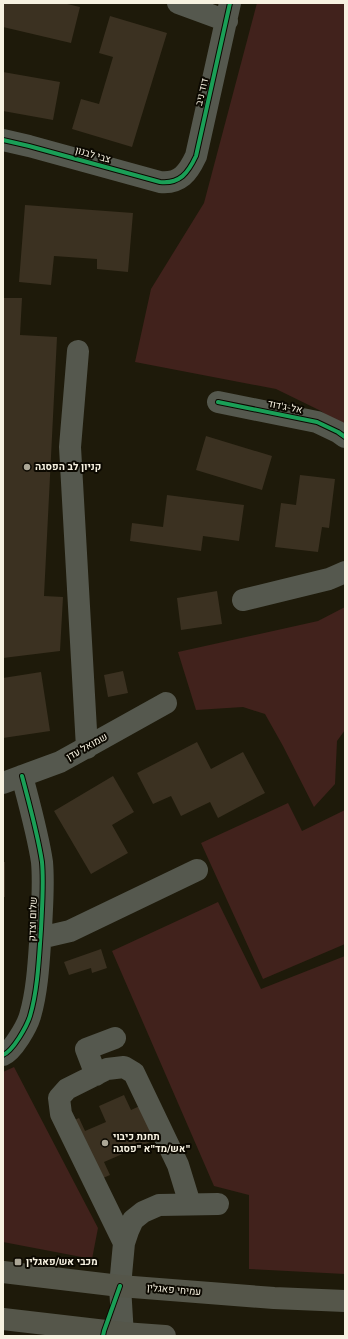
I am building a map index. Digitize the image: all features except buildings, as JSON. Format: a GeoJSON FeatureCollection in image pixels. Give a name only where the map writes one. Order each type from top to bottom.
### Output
{"type":"FeatureCollection","features":[{"type":"Feature","properties":{"kind":"main road","name":"עמיחי פאגלין"},"geometry":{"type":"LineString","coordinates":[[3,1272],[120,1286],[274,1298],[345,1301]]}},
{"type":"Feature","properties":{"kind":"main road"},"geometry":{"type":"LineString","coordinates":[[3,1319],[113,1334],[165,1336]]}},
{"type":"Feature","properties":{"kind":"street"},"geometry":{"type":"LineString","coordinates":[[178,3],[228,12]]}},
{"type":"Feature","properties":{"kind":"street","name":"דוד ניב"},"geometry":{"type":"LineString","coordinates":[[179,180],[190,168],[196,156],[228,12]]}},
{"type":"Feature","properties":{"kind":"street","name":"צבי לבנון"},"geometry":{"type":"LineString","coordinates":[[3,140],[160,182],[169,183],[179,180]]}},
{"type":"Feature","properties":{"kind":"street"},"geometry":{"type":"LineString","coordinates":[[78,351],[70,447],[87,748]]}},
{"type":"Feature","properties":{"kind":"street","name":"אל-ג'דוד"},"geometry":{"type":"LineString","coordinates":[[218,402],[317,422],[345,437]]}},
{"type":"Feature","properties":{"kind":"street"},"geometry":{"type":"LineString","coordinates":[[243,600],[329,579],[345,572]]}},
{"type":"Feature","properties":{"kind":"street","name":"שמואל עדן"},"geometry":{"type":"LineString","coordinates":[[13,780],[60,762],[166,703]]}},
{"type":"Feature","properties":{"kind":"street","name":"שלום וצדק"},"geometry":{"type":"LineString","coordinates":[[3,1055],[6,1054],[18,1040],[30,1017],[40,955],[42,862],[13,780]]}},
{"type":"Feature","properties":{"kind":"street"},"geometry":{"type":"LineString","coordinates":[[40,938],[70,931],[197,870]]}},
{"type":"Feature","properties":{"kind":"street"},"geometry":{"type":"LineString","coordinates":[[96,1075],[86,1049],[115,1038]]}},
{"type":"Feature","properties":{"kind":"street"},"geometry":{"type":"LineString","coordinates":[[124,1243],[61,1114],[59,1098],[67,1089],[107,1069],[124,1067],[134,1073],[178,1165],[190,1204]]}},
{"type":"Feature","properties":{"kind":"street"},"geometry":{"type":"LineString","coordinates":[[113,1334],[124,1243],[133,1220],[143,1212],[159,1205],[218,1204]]}},
{"type":"Feature","properties":{"kind":"shaded area"},"geometry":{"type":"Polygon","coordinates":[[[257,3],[345,3],[345,430],[321,411],[276,389],[135,362],[151,289],[204,203],[257,3]]]}},
{"type":"Feature","properties":{"kind":"shaded area"},"geometry":{"type":"Polygon","coordinates":[[[345,607],[345,730],[337,741],[335,784],[314,807],[265,714],[243,707],[196,710],[178,652],[318,621],[345,607]]]}},
{"type":"Feature","properties":{"kind":"shaded area"},"geometry":{"type":"Polygon","coordinates":[[[288,803],[302,831],[345,810],[345,944],[263,979],[201,843],[288,803]]]}},
{"type":"Feature","properties":{"kind":"shaded area"},"geometry":{"type":"Polygon","coordinates":[[[218,902],[261,989],[345,956],[345,1274],[249,1269],[249,1195],[214,1186],[112,951],[218,902]]]}},
{"type":"Feature","properties":{"kind":"shaded area"},"geometry":{"type":"Polygon","coordinates":[[[14,1067],[98,1228],[92,1259],[3,1242],[3,1072],[14,1067]]]}},
{"type":"Feature","properties":{"kind":"cycle path"},"geometry":{"type":"LineString","coordinates":[[3,140],[160,182],[178,179],[190,168],[196,156],[230,3]]}},
{"type":"Feature","properties":{"kind":"cycle path"},"geometry":{"type":"LineString","coordinates":[[218,402],[317,422],[345,437]]}},
{"type":"Feature","properties":{"kind":"cycle path"},"geometry":{"type":"LineString","coordinates":[[3,1055],[7,1053],[15,1044],[23,1032],[30,1016],[33,1006],[40,950],[43,896],[42,862],[36,830],[22,776]]}},
{"type":"Feature","properties":{"kind":"cycle path"},"geometry":{"type":"LineString","coordinates":[[103,1336],[120,1286]]}},
{"type":"Feature","properties":{"kind":"place","name":"קניון לב הפסגה"},"geometry":{"type":"Point","coordinates":[27,467]}},
{"type":"Feature","properties":{"kind":"place","name":"תחנת כיבוי אש/מד\"א \"פסגה\""},"geometry":{"type":"Point","coordinates":[105,1143]}},
{"type":"Feature","properties":{"kind":"place","name":"מכבי אש/פאגלין"},"geometry":{"type":"Point","coordinates":[18,1262]}}]}
